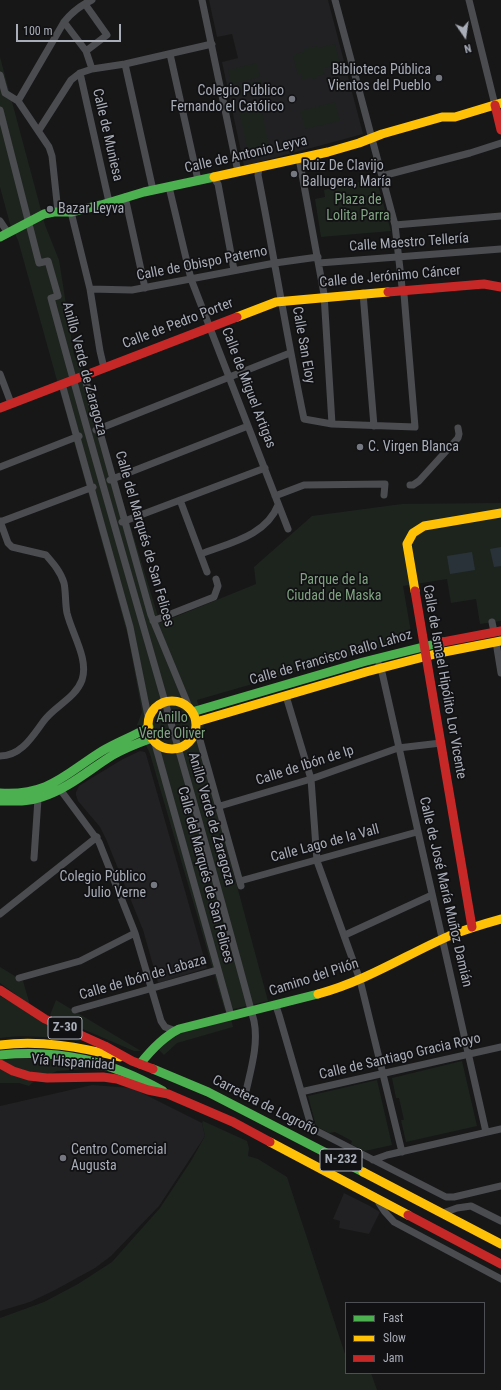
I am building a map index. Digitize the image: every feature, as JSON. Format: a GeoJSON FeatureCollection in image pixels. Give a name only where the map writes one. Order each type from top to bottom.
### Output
{"type":"FeatureCollection","features":[{"type":"Feature","properties":{"kind":"main road","name":"Calle de Antonio Leyva"},"geometry":{"type":"LineString","coordinates":[[4,235],[44,214],[71,212],[153,190],[299,158],[360,143],[382,134],[442,117],[455,117],[498,104]]}},
{"type":"Feature","properties":{"kind":"main road"},"geometry":{"type":"LineString","coordinates":[[498,104],[501,130]]}},
{"type":"Feature","properties":{"kind":"main road","name":"Calle de Jerónimo Cáncer"},"geometry":{"type":"LineString","coordinates":[[282,301],[476,284],[501,287]]}},
{"type":"Feature","properties":{"kind":"main road","name":"Calle de Pedro Porter"},"geometry":{"type":"LineString","coordinates":[[0,408],[269,304],[282,301]]}},
{"type":"Feature","properties":{"kind":"main road","name":"Calle de Ismael Hipólito Lor Vicente"},"geometry":{"type":"LineString","coordinates":[[472,927],[440,743],[408,544],[409,538],[414,532],[424,526],[501,513]]}},
{"type":"Feature","properties":{"kind":"main road","name":"Calle de Francisco Rallo Lahoz"},"geometry":{"type":"LineString","coordinates":[[191,710],[424,646],[498,631]]}},
{"type":"Feature","properties":{"kind":"main road","name":"Calle de Francisco Rallo Lahoz"},"geometry":{"type":"LineString","coordinates":[[196,724],[381,668],[426,656],[498,641]]}},
{"type":"Feature","properties":{"kind":"main road"},"geometry":{"type":"LineString","coordinates":[[174,701],[182,703],[191,710],[196,724],[193,738],[189,743],[178,748],[170,749],[165,748],[153,739],[149,724],[154,710],[159,705],[174,701]]}},
{"type":"Feature","properties":{"kind":"main road"},"geometry":{"type":"LineString","coordinates":[[0,793],[27,793],[50,786],[112,745],[149,724]]}},
{"type":"Feature","properties":{"kind":"main road"},"geometry":{"type":"LineString","coordinates":[[0,801],[16,802],[38,799],[60,790],[103,761],[121,751],[140,742],[153,739]]}},
{"type":"Feature","properties":{"kind":"main road","name":"Camino del Pilón"},"geometry":{"type":"LineString","coordinates":[[136,1062],[176,1030],[276,1006],[337,989],[360,980],[442,939],[472,927],[501,919]]}},
{"type":"Feature","properties":{"kind":"main road","name":"Vía Hispanidad"},"geometry":{"type":"LineString","coordinates":[[0,990],[41,1016],[136,1062]]}},
{"type":"Feature","properties":{"kind":"main road","name":"Carretera de Logroño"},"geometry":{"type":"LineString","coordinates":[[0,1045],[42,1042],[63,1044],[136,1062],[208,1092],[501,1244]]}},
{"type":"Feature","properties":{"kind":"main road","name":"Carretera de Logroño"},"geometry":{"type":"LineString","coordinates":[[0,1055],[44,1053],[76,1057],[113,1067],[149,1083],[168,1094],[233,1122],[501,1264]]}},
{"type":"Feature","properties":{"kind":"main road","name":"Vía Hispanidad"},"geometry":{"type":"LineString","coordinates":[[0,1064],[29,1076],[47,1078],[103,1077],[117,1079],[148,1090],[168,1094]]}},
{"type":"Feature","properties":{"kind":"street"},"geometry":{"type":"LineString","coordinates":[[18,101],[64,22],[69,16],[92,0]]}},
{"type":"Feature","properties":{"kind":"street"},"geometry":{"type":"LineString","coordinates":[[202,0],[238,172]]}},
{"type":"Feature","properties":{"kind":"street"},"geometry":{"type":"LineString","coordinates":[[335,0],[395,225],[403,290]]}},
{"type":"Feature","properties":{"kind":"street"},"geometry":{"type":"LineString","coordinates":[[469,0],[498,104]]}},
{"type":"Feature","properties":{"kind":"street"},"geometry":{"type":"LineString","coordinates":[[85,4],[107,34],[86,51]]}},
{"type":"Feature","properties":{"kind":"street"},"geometry":{"type":"LineString","coordinates":[[64,22],[86,51],[92,69]]}},
{"type":"Feature","properties":{"kind":"street"},"geometry":{"type":"LineString","coordinates":[[39,130],[71,80],[80,73],[92,69],[125,64],[212,44]]}},
{"type":"Feature","properties":{"kind":"street"},"geometry":{"type":"LineString","coordinates":[[170,54],[198,180]]}},
{"type":"Feature","properties":{"kind":"street"},"geometry":{"type":"LineString","coordinates":[[125,64],[153,190]]}},
{"type":"Feature","properties":{"kind":"street","name":"Calle de Muniesa"},"geometry":{"type":"LineString","coordinates":[[80,73],[109,202]]}},
{"type":"Feature","properties":{"kind":"street"},"geometry":{"type":"LineString","coordinates":[[0,75],[3,93],[18,101],[39,130],[49,147],[52,156],[58,212]]}},
{"type":"Feature","properties":{"kind":"street"},"geometry":{"type":"LineString","coordinates":[[0,110],[28,222]]}},
{"type":"Feature","properties":{"kind":"street"},"geometry":{"type":"LineString","coordinates":[[382,176],[470,153],[501,143]]}},
{"type":"Feature","properties":{"kind":"street"},"geometry":{"type":"LineString","coordinates":[[299,158],[324,297],[332,424]]}},
{"type":"Feature","properties":{"kind":"street","name":"Calle San Eloy"},"geometry":{"type":"LineString","coordinates":[[260,167],[258,175],[282,301],[290,353],[304,419],[332,424],[415,427],[403,290]]}},
{"type":"Feature","properties":{"kind":"street"},"geometry":{"type":"LineString","coordinates":[[213,177],[218,184],[234,270]]}},
{"type":"Feature","properties":{"kind":"street","name":"Calle de Miguel Artigas"},"geometry":{"type":"LineString","coordinates":[[169,187],[191,279],[288,529]]}},
{"type":"Feature","properties":{"kind":"street"},"geometry":{"type":"LineString","coordinates":[[125,197],[146,288]]}},
{"type":"Feature","properties":{"kind":"street"},"geometry":{"type":"LineString","coordinates":[[71,212],[90,289],[100,356],[104,368]]}},
{"type":"Feature","properties":{"kind":"street"},"geometry":{"type":"LineString","coordinates":[[395,225],[501,216]]}},
{"type":"Feature","properties":{"kind":"street"},"geometry":{"type":"LineString","coordinates":[[0,221],[4,235]]}},
{"type":"Feature","properties":{"kind":"street","name":"Anillo Verde de Zaragoza"},"geometry":{"type":"LineString","coordinates":[[28,222],[39,263],[48,261],[58,296],[51,298],[96,464],[208,850],[255,1026],[255,1046],[245,1096]]}},
{"type":"Feature","properties":{"kind":"street","name":"Calle Maestro Tellería"},"geometry":{"type":"LineString","coordinates":[[318,260],[399,257],[501,249]]}},
{"type":"Feature","properties":{"kind":"street","name":"Calle de Obispo Paterno"},"geometry":{"type":"LineString","coordinates":[[90,289],[127,290],[146,288],[275,263],[318,260]]}},
{"type":"Feature","properties":{"kind":"street"},"geometry":{"type":"LineString","coordinates":[[364,293],[374,426]]}},
{"type":"Feature","properties":{"kind":"street"},"geometry":{"type":"LineString","coordinates":[[97,430],[290,353]]}},
{"type":"Feature","properties":{"kind":"street"},"geometry":{"type":"LineString","coordinates":[[0,374],[11,403]]}},
{"type":"Feature","properties":{"kind":"street","name":"Calle del Marqués de San Felices"},"geometry":{"type":"LineString","coordinates":[[84,375],[111,480],[153,621],[191,710]]}},
{"type":"Feature","properties":{"kind":"street"},"geometry":{"type":"LineString","coordinates":[[62,384],[78,436],[130,627],[149,724]]}},
{"type":"Feature","properties":{"kind":"street"},"geometry":{"type":"LineString","coordinates":[[111,480],[248,426]]}},
{"type":"Feature","properties":{"kind":"street"},"geometry":{"type":"LineString","coordinates":[[410,485],[413,485],[419,481],[458,438],[458,428]]}},
{"type":"Feature","properties":{"kind":"street"},"geometry":{"type":"LineString","coordinates":[[0,467],[78,436]]}},
{"type":"Feature","properties":{"kind":"street"},"geometry":{"type":"LineString","coordinates":[[123,522],[265,468]]}},
{"type":"Feature","properties":{"kind":"street"},"geometry":{"type":"LineString","coordinates":[[275,496],[304,485],[385,484],[384,495]]}},
{"type":"Feature","properties":{"kind":"street"},"geometry":{"type":"LineString","coordinates":[[0,756],[15,754],[23,747],[45,719],[77,690],[82,680],[84,666],[82,654],[67,612],[64,584],[60,574],[46,554],[12,547],[6,539],[0,521],[92,487]]}},
{"type":"Feature","properties":{"kind":"street"},"geometry":{"type":"LineString","coordinates":[[180,500],[207,572]]}},
{"type":"Feature","properties":{"kind":"street"},"geometry":{"type":"LineString","coordinates":[[201,554],[254,533],[273,516],[278,505]]}},
{"type":"Feature","properties":{"kind":"street"},"geometry":{"type":"LineString","coordinates":[[153,621],[214,597],[218,586],[216,579]]}},
{"type":"Feature","properties":{"kind":"street"},"geometry":{"type":"LineString","coordinates":[[492,622],[498,631]]}},
{"type":"Feature","properties":{"kind":"street"},"geometry":{"type":"LineString","coordinates":[[498,641],[501,673]]}},
{"type":"Feature","properties":{"kind":"street","name":"Calle de José María Muñoz Damián"},"geometry":{"type":"LineString","coordinates":[[375,659],[381,668],[486,1132]]}},
{"type":"Feature","properties":{"kind":"street"},"geometry":{"type":"LineString","coordinates":[[286,696],[310,779],[316,861],[360,980],[402,1152]]}},
{"type":"Feature","properties":{"kind":"street"},"geometry":{"type":"LineString","coordinates":[[196,724],[220,806]]}},
{"type":"Feature","properties":{"kind":"street","name":"Calle del Marqués de San Felices"},"geometry":{"type":"LineString","coordinates":[[153,739],[231,1016]]}},
{"type":"Feature","properties":{"kind":"street","name":"Calle de Ibón de Ip"},"geometry":{"type":"LineString","coordinates":[[220,806],[310,779],[398,748],[440,743]]}},
{"type":"Feature","properties":{"kind":"street"},"geometry":{"type":"LineString","coordinates":[[50,786],[60,790],[97,837],[135,933],[162,1024],[168,1029],[176,1030]]}},
{"type":"Feature","properties":{"kind":"street"},"geometry":{"type":"LineString","coordinates":[[34,858],[38,799]]}},
{"type":"Feature","properties":{"kind":"street","name":"Calle Lago de la Vall"},"geometry":{"type":"LineString","coordinates":[[220,806],[241,884],[417,832]]}},
{"type":"Feature","properties":{"kind":"street"},"geometry":{"type":"LineString","coordinates":[[0,914],[97,837]]}},
{"type":"Feature","properties":{"kind":"street"},"geometry":{"type":"LineString","coordinates":[[344,935],[432,895]]}},
{"type":"Feature","properties":{"kind":"street"},"geometry":{"type":"LineString","coordinates":[[19,978],[80,961],[135,933]]}},
{"type":"Feature","properties":{"kind":"street","name":"Calle de Ibón de Labaza"},"geometry":{"type":"LineString","coordinates":[[75,1010],[217,970]]}},
{"type":"Feature","properties":{"kind":"street"},"geometry":{"type":"LineString","coordinates":[[276,1006],[280,1015],[312,1128],[441,1194],[451,1197],[501,1186]]}},
{"type":"Feature","properties":{"kind":"street","name":"Calle de Santiago Gracia Royo"},"geometry":{"type":"LineString","coordinates":[[305,1091],[501,1047]]}},
{"type":"Feature","properties":{"kind":"street"},"geometry":{"type":"LineString","coordinates":[[373,1160],[501,1129]]}},
{"type":"Feature","properties":{"kind":"street","name":"Carretera de Logroño"},"geometry":{"type":"LineString","coordinates":[[376,1197],[385,1212],[394,1222],[501,1279]]}},
{"type":"Feature","properties":{"kind":"street"},"geometry":{"type":"LineString","coordinates":[[443,1213],[457,1208],[471,1206],[501,1221]]}},
{"type":"Feature","properties":{"kind":"shaded area","name":"Colegio Público Fernando el Católico"},"geometry":{"type":"Polygon","coordinates":[[[209,0],[328,0],[363,134],[244,166],[222,62],[238,58],[232,34],[217,37],[209,0]]]}},
{"type":"Feature","properties":{"kind":"shaded area"},"geometry":{"type":"Polygon","coordinates":[[[501,547],[501,566],[494,567],[490,549],[501,547]]]}},
{"type":"Feature","properties":{"kind":"shaded area"},"geometry":{"type":"Polygon","coordinates":[[[472,552],[475,570],[450,574],[447,556],[472,552]]]}},
{"type":"Feature","properties":{"kind":"shaded area","name":"Colegio Público Julio Verne"},"geometry":{"type":"Polygon","coordinates":[[[140,751],[145,752],[146,754],[207,968],[158,983],[143,930],[106,839],[100,827],[78,801],[76,795],[79,786],[123,759],[140,751]]]}},
{"type":"Feature","properties":{"kind":"shaded area","name":"Centro Comercial Augusta"},"geometry":{"type":"Polygon","coordinates":[[[92,1085],[132,1088],[202,1123],[205,1136],[159,1206],[111,1256],[95,1268],[55,1290],[30,1302],[0,1311],[0,1106],[92,1085]]]}},
{"type":"Feature","properties":{"kind":"shaded area"},"geometry":{"type":"Polygon","coordinates":[[[344,1193],[380,1212],[369,1234],[339,1228],[340,1221],[333,1219],[344,1193]]]}},
{"type":"Feature","properties":{"kind":"green space"},"geometry":{"type":"Polygon","coordinates":[[[335,44],[340,64],[324,68],[325,74],[317,76],[317,78],[312,79],[311,77],[302,80],[301,74],[298,75],[293,55],[303,52],[303,49],[317,46],[318,48],[335,44]]]}},
{"type":"Feature","properties":{"kind":"green space"},"geometry":{"type":"Polygon","coordinates":[[[0,57],[45,225],[59,260],[74,355],[82,367],[160,623],[256,584],[254,567],[312,516],[402,504],[501,503],[501,621],[480,624],[476,599],[451,603],[447,579],[403,586],[412,638],[197,700],[204,728],[199,745],[268,1001],[225,1011],[150,754],[137,725],[142,712],[128,636],[18,240],[10,224],[0,187],[0,57]]]}},
{"type":"Feature","properties":{"kind":"green space"},"geometry":{"type":"Polygon","coordinates":[[[257,63],[260,77],[231,84],[228,70],[257,63]]]}},
{"type":"Feature","properties":{"kind":"green space"},"geometry":{"type":"Polygon","coordinates":[[[261,80],[263,91],[234,97],[231,86],[261,80]]]}},
{"type":"Feature","properties":{"kind":"green space"},"geometry":{"type":"Polygon","coordinates":[[[335,102],[340,121],[305,129],[300,111],[335,102]]]}},
{"type":"Feature","properties":{"kind":"green space"},"geometry":{"type":"Polygon","coordinates":[[[261,106],[269,147],[248,152],[239,111],[261,106]]]}},
{"type":"Feature","properties":{"kind":"green space","name":"Plaza de Lolita Parra"},"geometry":{"type":"Polygon","coordinates":[[[376,178],[391,231],[321,237],[315,199],[325,197],[324,190],[376,178]]]}},
{"type":"Feature","properties":{"kind":"green space"},"geometry":{"type":"Polygon","coordinates":[[[0,967],[23,981],[30,1005],[0,983],[0,967]]]}},
{"type":"Feature","properties":{"kind":"green space"},"geometry":{"type":"Polygon","coordinates":[[[0,996],[82,1042],[31,1036],[0,1038],[0,996]]]}},
{"type":"Feature","properties":{"kind":"green space"},"geometry":{"type":"Polygon","coordinates":[[[56,1000],[141,1051],[134,1051],[50,1015],[56,1000]]]}},
{"type":"Feature","properties":{"kind":"green space"},"geometry":{"type":"Polygon","coordinates":[[[231,1019],[233,1027],[177,1043],[164,1055],[158,1049],[172,1035],[231,1019]]]}},
{"type":"Feature","properties":{"kind":"green space"},"geometry":{"type":"Polygon","coordinates":[[[42,1054],[113,1072],[85,1069],[57,1071],[32,1083],[29,1086],[19,1083],[0,1083],[0,1058],[42,1054]]]}},
{"type":"Feature","properties":{"kind":"green space"},"geometry":{"type":"Polygon","coordinates":[[[462,1061],[477,1126],[406,1142],[401,1120],[404,1120],[399,1098],[396,1098],[392,1078],[462,1061]]]}},
{"type":"Feature","properties":{"kind":"green space"},"geometry":{"type":"Polygon","coordinates":[[[377,1080],[392,1145],[365,1151],[351,1144],[352,1141],[335,1132],[329,1133],[316,1126],[308,1096],[377,1080]]]}},
{"type":"Feature","properties":{"kind":"green space"},"geometry":{"type":"Polygon","coordinates":[[[203,1121],[247,1141],[249,1148],[248,1156],[258,1159],[287,1177],[345,1354],[345,1374],[371,1374],[377,1390],[0,1390],[0,1318],[44,1302],[78,1284],[112,1262],[160,1208],[191,1161],[205,1136],[202,1123],[203,1121]]]}},
{"type":"Feature","properties":{"kind":"traffic: fast"},"geometry":{"type":"LineString","coordinates":[[0,237],[44,214],[54,212],[71,212],[144,192],[214,177]]}},
{"type":"Feature","properties":{"kind":"traffic: fast"},"geometry":{"type":"LineString","coordinates":[[192,712],[363,662],[443,642]]}},
{"type":"Feature","properties":{"kind":"traffic: fast"},"geometry":{"type":"LineString","coordinates":[[0,793],[31,791],[56,782],[102,751],[149,727]]}},
{"type":"Feature","properties":{"kind":"traffic: fast"},"geometry":{"type":"LineString","coordinates":[[0,801],[32,800],[52,793],[70,784],[118,752],[152,738]]}},
{"type":"Feature","properties":{"kind":"traffic: fast"},"geometry":{"type":"LineString","coordinates":[[140,1064],[158,1044],[179,1029],[318,994]]}},
{"type":"Feature","properties":{"kind":"traffic: fast"},"geometry":{"type":"LineString","coordinates":[[0,1055],[44,1054],[84,1060],[123,1072],[163,1091]]}},
{"type":"Feature","properties":{"kind":"traffic: fast"},"geometry":{"type":"LineString","coordinates":[[153,1069],[208,1092],[363,1172]]}},
{"type":"Feature","properties":{"kind":"traffic: slow"},"geometry":{"type":"LineString","coordinates":[[214,177],[328,152],[359,143],[382,134],[442,117],[455,117],[501,103]]}},
{"type":"Feature","properties":{"kind":"traffic: slow"},"geometry":{"type":"LineString","coordinates":[[237,317],[276,302],[388,292]]}},
{"type":"Feature","properties":{"kind":"traffic: slow"},"geometry":{"type":"LineString","coordinates":[[415,591],[407,544],[413,533],[424,526],[501,513]]}},
{"type":"Feature","properties":{"kind":"traffic: slow"},"geometry":{"type":"LineString","coordinates":[[196,722],[366,672],[439,653],[501,641]]}},
{"type":"Feature","properties":{"kind":"traffic: slow"},"geometry":{"type":"LineString","coordinates":[[172,701],[181,703],[189,708],[194,716],[196,725],[194,734],[189,742],[181,747],[172,749],[163,747],[155,742],[150,734],[148,725],[150,716],[155,708],[163,703],[172,701]]}},
{"type":"Feature","properties":{"kind":"traffic: slow"},"geometry":{"type":"LineString","coordinates":[[318,994],[336,989],[369,975],[449,936],[501,919]]}},
{"type":"Feature","properties":{"kind":"traffic: slow"},"geometry":{"type":"LineString","coordinates":[[0,1045],[30,1043],[60,1045],[120,1057]]}},
{"type":"Feature","properties":{"kind":"traffic: slow"},"geometry":{"type":"LineString","coordinates":[[270,1142],[408,1215]]}},
{"type":"Feature","properties":{"kind":"traffic: slow"},"geometry":{"type":"LineString","coordinates":[[363,1172],[501,1244]]}},
{"type":"Feature","properties":{"kind":"traffic: jam"},"geometry":{"type":"LineString","coordinates":[[495,105],[501,130]]}},
{"type":"Feature","properties":{"kind":"traffic: jam"},"geometry":{"type":"LineString","coordinates":[[388,292],[484,284],[501,287]]}},
{"type":"Feature","properties":{"kind":"traffic: jam"},"geometry":{"type":"LineString","coordinates":[[0,408],[237,317]]}},
{"type":"Feature","properties":{"kind":"traffic: jam"},"geometry":{"type":"LineString","coordinates":[[415,591],[472,927]]}},
{"type":"Feature","properties":{"kind":"traffic: jam"},"geometry":{"type":"LineString","coordinates":[[443,642],[501,631]]}},
{"type":"Feature","properties":{"kind":"traffic: jam"},"geometry":{"type":"LineString","coordinates":[[0,990],[45,1019],[105,1046],[132,1061],[153,1069]]}},
{"type":"Feature","properties":{"kind":"traffic: jam"},"geometry":{"type":"LineString","coordinates":[[0,1064],[13,1071],[29,1076],[47,1078],[103,1077],[117,1079],[148,1090],[168,1094],[233,1122],[270,1142]]}},
{"type":"Feature","properties":{"kind":"traffic: jam"},"geometry":{"type":"LineString","coordinates":[[408,1215],[501,1264]]}},
{"type":"Feature","properties":{"kind":"place","name":"Biblioteca Pública Vientos del Pueblo"},"geometry":{"type":"Point","coordinates":[439,78]}},
{"type":"Feature","properties":{"kind":"place","name":"Colegio Público Fernando el Católico"},"geometry":{"type":"Point","coordinates":[292,99]}},
{"type":"Feature","properties":{"kind":"place","name":"Ruiz De Clavijo Ballugera, María"},"geometry":{"type":"Point","coordinates":[294,174]}},
{"type":"Feature","properties":{"kind":"place","name":"Bazar Leyva"},"geometry":{"type":"Point","coordinates":[50,209]}},
{"type":"Feature","properties":{"kind":"place","name":"C. Virgen Blanca"},"geometry":{"type":"Point","coordinates":[360,447]}},
{"type":"Feature","properties":{"kind":"place","name":"Colegio Público Julio Verne"},"geometry":{"type":"Point","coordinates":[154,885]}},
{"type":"Feature","properties":{"kind":"place","name":"Centro Comercial Augusta"},"geometry":{"type":"Point","coordinates":[63,1158]}},
{"type":"Feature","properties":{"kind":"park label","name":"Parque de la Ciudad de Maska"},"geometry":{"type":"Point","coordinates":[334,588]}},
{"type":"Feature","properties":{"kind":"park label","name":"Anillo Verde Oliver"},"geometry":{"type":"Point","coordinates":[172,726]}}]}
